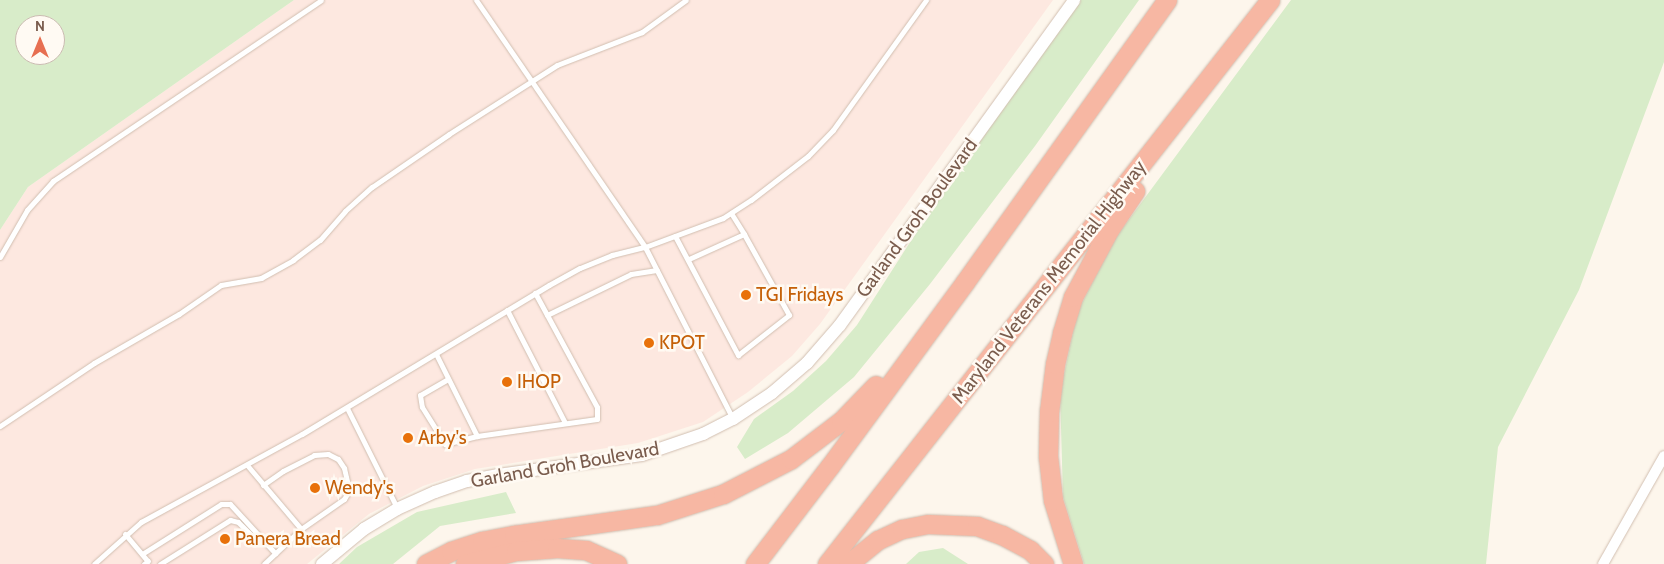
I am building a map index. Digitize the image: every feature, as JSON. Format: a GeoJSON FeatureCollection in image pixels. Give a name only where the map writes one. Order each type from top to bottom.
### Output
{"type":"FeatureCollection","features":[{"type":"Feature","properties":{"kind":"highway"},"geometry":{"type":"LineString","coordinates":[[755,564],[830,466],[965,282],[1167,0]]}},
{"type":"Feature","properties":{"kind":"highway","name":"Maryland Veterans Memorial Highway"},"geometry":{"type":"LineString","coordinates":[[827,564],[1206,84],[1270,0]]}},
{"type":"Feature","properties":{"kind":"highway"},"geometry":{"type":"LineString","coordinates":[[1073,564],[1053,500],[1048,456],[1049,412],[1055,364],[1062,333],[1073,298],[1110,230],[1206,84]]}},
{"type":"Feature","properties":{"kind":"highway"},"geometry":{"type":"LineString","coordinates":[[426,564],[451,551],[482,541],[514,534],[657,515],[723,494],[760,477],[791,459],[841,421],[867,396],[965,282]]}},
{"type":"Feature","properties":{"kind":"highway"},"geometry":{"type":"LineString","coordinates":[[848,564],[878,540],[902,529],[928,524],[977,526],[1002,535],[1030,550],[1044,564]]}},
{"type":"Feature","properties":{"kind":"highway"},"geometry":{"type":"LineString","coordinates":[[466,564],[516,551],[557,548],[586,550],[617,564]]}},
{"type":"Feature","properties":{"kind":"street","name":"Garland Groh Boulevard"},"geometry":{"type":"LineString","coordinates":[[322,564],[364,529],[397,509],[435,492],[467,481],[642,454],[702,434],[733,419],[772,393],[807,362],[840,325],[1074,0]]}},
{"type":"Feature","properties":{"kind":"street"},"geometry":{"type":"LineString","coordinates":[[1603,564],[1664,456]]}},
{"type":"Feature","properties":{"kind":"lane"},"geometry":{"type":"LineString","coordinates":[[0,257],[27,210],[53,181],[322,0]]}},
{"type":"Feature","properties":{"kind":"lane"},"geometry":{"type":"LineString","coordinates":[[476,0],[645,246],[733,419]]}},
{"type":"Feature","properties":{"kind":"lane"},"geometry":{"type":"LineString","coordinates":[[0,426],[94,363],[179,314],[220,285],[262,278],[293,260],[320,240],[345,211],[372,187],[531,81],[557,65],[642,32],[686,0]]}},
{"type":"Feature","properties":{"kind":"lane"},"geometry":{"type":"LineString","coordinates":[[94,564],[125,534],[141,522],[347,408],[535,293],[580,268],[612,255],[675,236],[731,213],[808,156],[848,110],[926,0]]}},
{"type":"Feature","properties":{"kind":"lane"},"geometry":{"type":"LineString","coordinates":[[675,236],[689,259],[738,355],[789,316],[731,213]]}},
{"type":"Feature","properties":{"kind":"lane"},"geometry":{"type":"LineString","coordinates":[[689,259],[744,234]]}},
{"type":"Feature","properties":{"kind":"lane"},"geometry":{"type":"LineString","coordinates":[[547,315],[631,274],[657,270]]}},
{"type":"Feature","properties":{"kind":"lane"},"geometry":{"type":"LineString","coordinates":[[448,379],[420,395],[422,407],[444,444],[477,436],[597,418],[597,407],[535,293]]}},
{"type":"Feature","properties":{"kind":"lane"},"geometry":{"type":"LineString","coordinates":[[507,310],[565,423]]}},
{"type":"Feature","properties":{"kind":"lane"},"geometry":{"type":"LineString","coordinates":[[436,354],[477,436]]}},
{"type":"Feature","properties":{"kind":"lane"},"geometry":{"type":"LineString","coordinates":[[347,408],[397,509]]}},
{"type":"Feature","properties":{"kind":"lane"},"geometry":{"type":"LineString","coordinates":[[263,485],[283,471],[314,455],[328,454],[338,460],[344,468],[348,486],[348,494],[301,529],[264,564]]}},
{"type":"Feature","properties":{"kind":"lane"},"geometry":{"type":"LineString","coordinates":[[247,465],[301,529]]}},
{"type":"Feature","properties":{"kind":"lane"},"geometry":{"type":"LineString","coordinates":[[142,554],[221,504],[230,504],[275,553]]}},
{"type":"Feature","properties":{"kind":"lane"},"geometry":{"type":"LineString","coordinates":[[160,564],[230,520],[238,522],[257,541],[265,542]]}},
{"type":"Feature","properties":{"kind":"lane"},"geometry":{"type":"LineString","coordinates":[[125,534],[148,563]]}},
{"type":"Feature","properties":{"kind":"shaded area"},"geometry":{"type":"Polygon","coordinates":[[[294,0],[1053,0],[820,324],[792,356],[748,392],[703,422],[638,443],[475,469],[423,486],[369,514],[307,564],[0,564],[0,230],[28,187],[294,0]]]}},
{"type":"Feature","properties":{"kind":"green space"},"geometry":{"type":"Polygon","coordinates":[[[0,0],[294,0],[28,187],[0,230],[0,0]]]}},
{"type":"Feature","properties":{"kind":"green space"},"geometry":{"type":"Polygon","coordinates":[[[1080,0],[1139,0],[1035,146],[930,284],[854,377],[788,433],[745,459],[737,447],[754,419],[793,391],[826,361],[857,325],[923,222],[1080,0]]]}},
{"type":"Feature","properties":{"kind":"green space"},"geometry":{"type":"Polygon","coordinates":[[[1291,0],[1664,0],[1664,62],[1579,290],[1498,447],[1486,564],[1084,564],[1063,497],[1060,393],[1077,313],[1113,241],[1291,0]]]}},
{"type":"Feature","properties":{"kind":"green space"},"geometry":{"type":"Polygon","coordinates":[[[506,492],[516,513],[440,526],[393,564],[339,564],[357,547],[417,512],[506,492]]]}},
{"type":"Feature","properties":{"kind":"green space"},"geometry":{"type":"Polygon","coordinates":[[[943,548],[968,564],[906,564],[919,552],[943,548]]]}},
{"type":"Feature","properties":{"kind":"place","name":"TGI Fridays"},"geometry":{"type":"Point","coordinates":[746,295]}},
{"type":"Feature","properties":{"kind":"place","name":"KPOT"},"geometry":{"type":"Point","coordinates":[649,343]}},
{"type":"Feature","properties":{"kind":"place","name":"IHOP"},"geometry":{"type":"Point","coordinates":[507,382]}},
{"type":"Feature","properties":{"kind":"place","name":"Arby's"},"geometry":{"type":"Point","coordinates":[408,438]}},
{"type":"Feature","properties":{"kind":"place","name":"Wendy's"},"geometry":{"type":"Point","coordinates":[315,488]}},
{"type":"Feature","properties":{"kind":"place","name":"Panera Bread"},"geometry":{"type":"Point","coordinates":[225,539]}}]}
